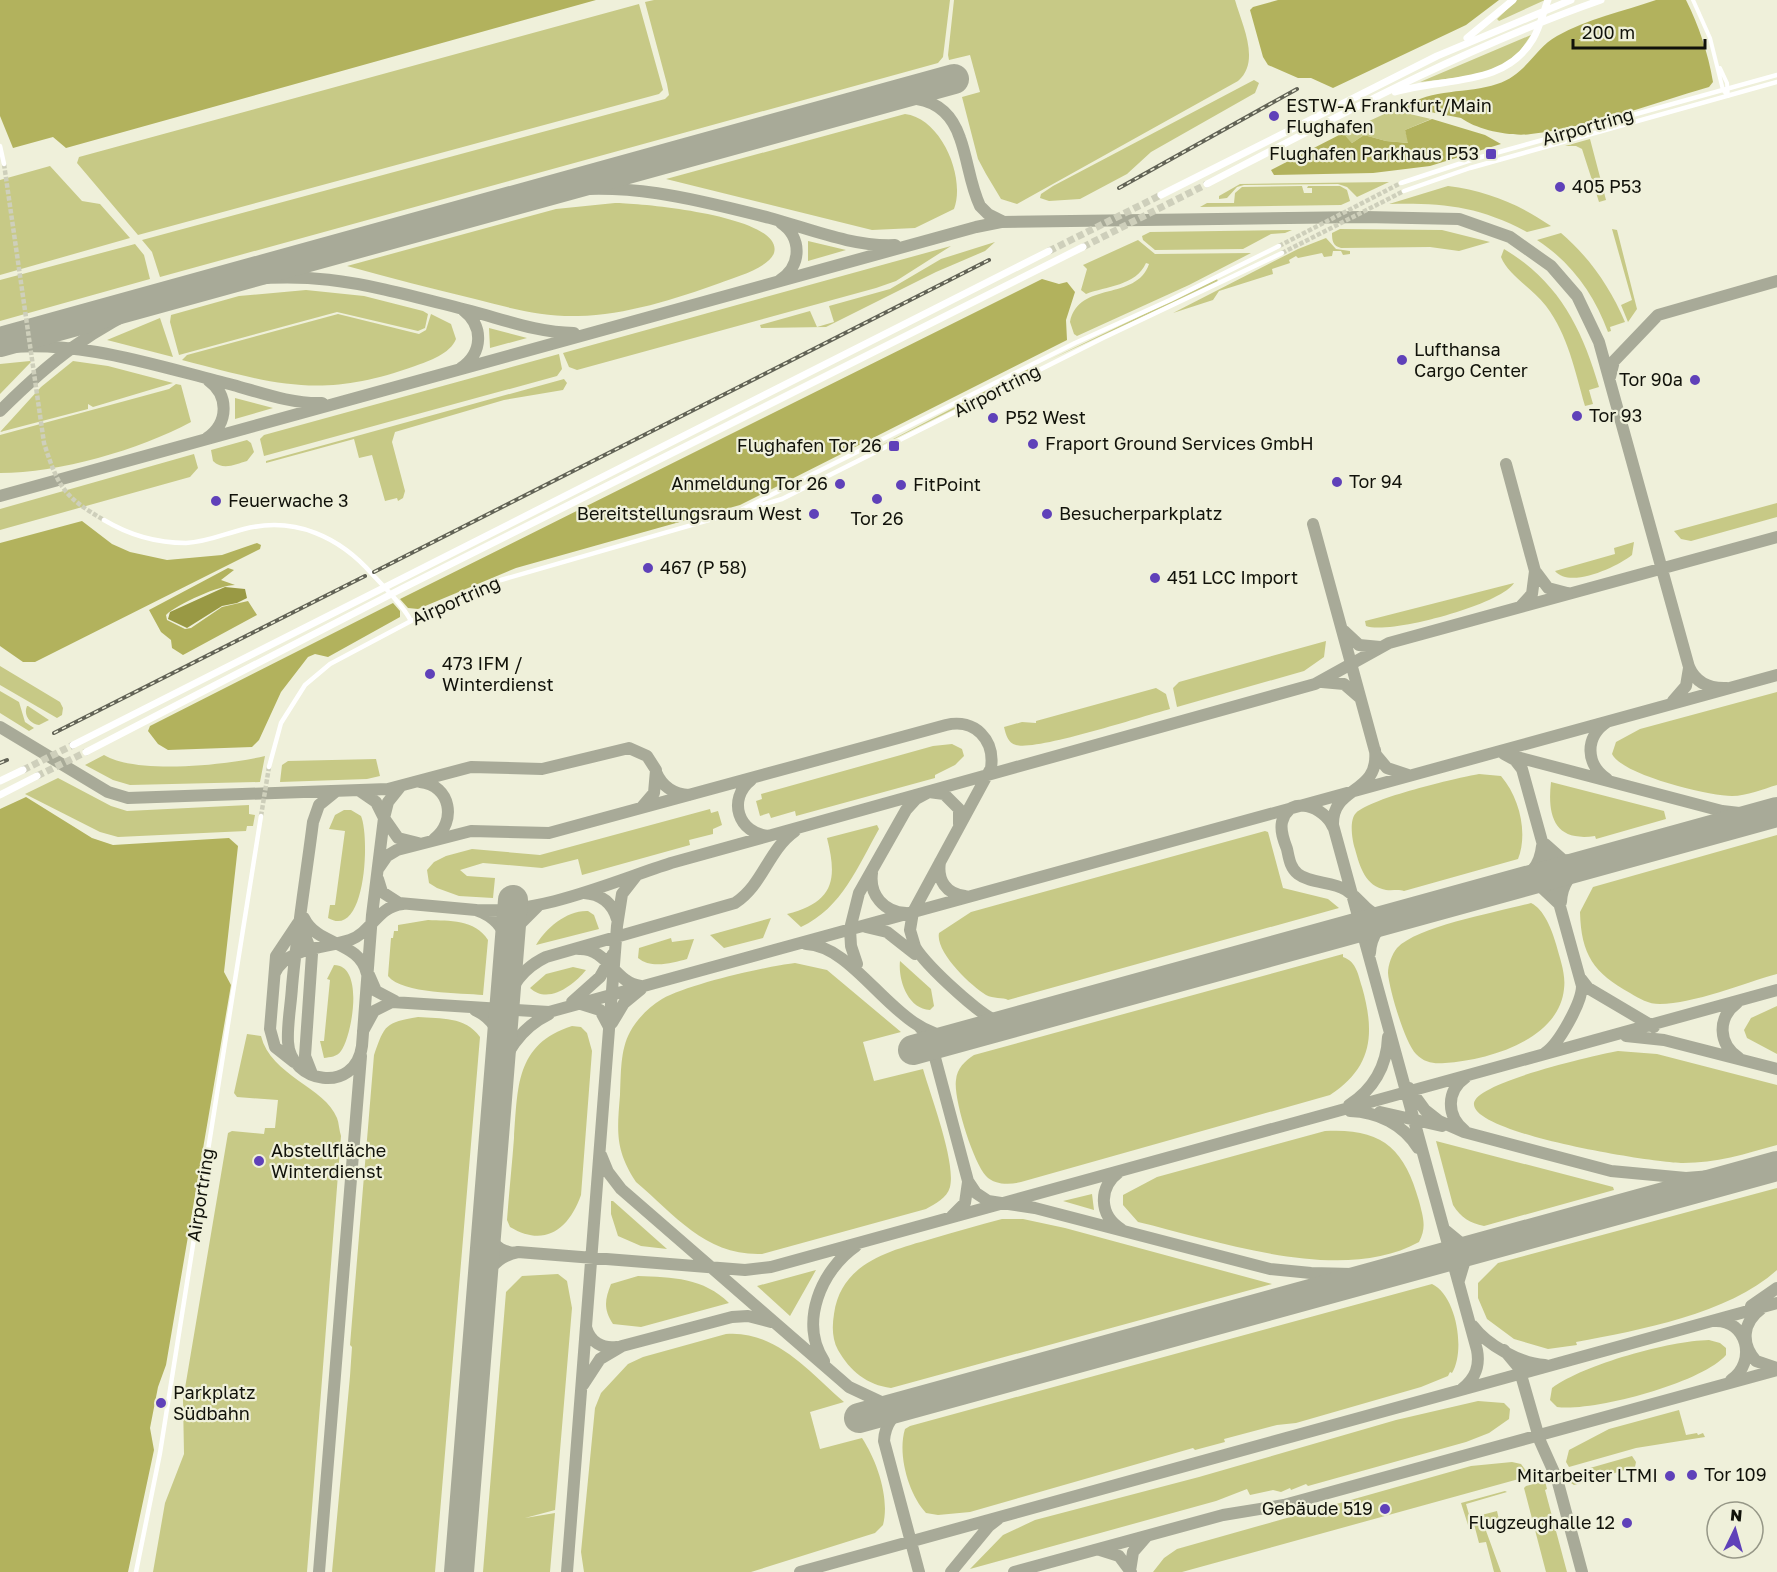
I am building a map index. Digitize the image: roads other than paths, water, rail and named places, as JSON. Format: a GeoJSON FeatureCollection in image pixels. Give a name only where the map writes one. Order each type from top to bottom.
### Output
{"type":"FeatureCollection","features":[{"type":"Feature","properties":{"kind":"highway"},"geometry":{"type":"LineString","coordinates":[[1437,56],[1474,34],[1514,0]]}},
{"type":"Feature","properties":{"kind":"highway"},"geometry":{"type":"LineString","coordinates":[[1161,195],[1437,56],[1538,13],[1551,3],[1571,0]]}},
{"type":"Feature","properties":{"kind":"highway"},"geometry":{"type":"LineString","coordinates":[[1207,184],[1376,98],[1533,25],[1601,0]]}},
{"type":"Feature","properties":{"kind":"highway"},"geometry":{"type":"LineString","coordinates":[[1376,98],[1430,84],[1481,77],[1500,70],[1517,58],[1533,39],[1551,3]]}},
{"type":"Feature","properties":{"kind":"highway"},"geometry":{"type":"LineString","coordinates":[[86,752],[393,593],[1083,247]]}},
{"type":"Feature","properties":{"kind":"highway"},"geometry":{"type":"LineString","coordinates":[[73,745],[1049,251]]}},
{"type":"Feature","properties":{"kind":"highway"},"geometry":{"type":"LineString","coordinates":[[0,781],[23,770]]}},
{"type":"Feature","properties":{"kind":"highway"},"geometry":{"type":"LineString","coordinates":[[0,795],[37,776]]}},
{"type":"Feature","properties":{"kind":"street"},"geometry":{"type":"LineString","coordinates":[[1693,0],[1706,26],[1728,96]]}},
{"type":"Feature","properties":{"kind":"street","name":"Airportring"},"geometry":{"type":"LineString","coordinates":[[1401,183],[1474,159],[1777,75]]}},
{"type":"Feature","properties":{"kind":"street","name":"Airportring"},"geometry":{"type":"LineString","coordinates":[[1404,191],[1453,172],[1777,82]]}},
{"type":"Feature","properties":{"kind":"street"},"geometry":{"type":"LineString","coordinates":[[0,146],[4,164]]}},
{"type":"Feature","properties":{"kind":"street","name":"Airportring"},"geometry":{"type":"LineString","coordinates":[[709,522],[763,500],[1075,343],[1170,300],[1279,246]]}},
{"type":"Feature","properties":{"kind":"street","name":"Airportring"},"geometry":{"type":"LineString","coordinates":[[269,768],[281,723],[305,685],[330,664],[411,621],[501,580],[709,522],[788,496],[1103,338],[1282,253]]}},
{"type":"Feature","properties":{"kind":"street"},"geometry":{"type":"LineString","coordinates":[[104,520],[139,536],[171,542],[207,540],[255,526],[293,526],[326,536],[348,549],[404,609],[411,621]]}},
{"type":"Feature","properties":{"kind":"street","name":"Airportring"},"geometry":{"type":"LineString","coordinates":[[136,1572],[160,1453],[261,816]]}},
{"type":"Feature","properties":{"kind":"tunnel"},"geometry":{"type":"LineString","coordinates":[[4,164],[44,443],[64,489],[80,504],[104,520]]}},
{"type":"Feature","properties":{"kind":"tunnel"},"geometry":{"type":"LineString","coordinates":[[1279,246],[1401,183]]}},
{"type":"Feature","properties":{"kind":"tunnel"},"geometry":{"type":"LineString","coordinates":[[1083,247],[1207,184]]}},
{"type":"Feature","properties":{"kind":"tunnel"},"geometry":{"type":"LineString","coordinates":[[1282,253],[1404,191]]}},
{"type":"Feature","properties":{"kind":"tunnel"},"geometry":{"type":"LineString","coordinates":[[1049,251],[1161,195]]}},
{"type":"Feature","properties":{"kind":"tunnel"},"geometry":{"type":"LineString","coordinates":[[23,770],[73,745]]}},
{"type":"Feature","properties":{"kind":"tunnel"},"geometry":{"type":"LineString","coordinates":[[37,776],[86,752]]}},
{"type":"Feature","properties":{"kind":"tunnel"},"geometry":{"type":"LineString","coordinates":[[261,816],[269,767]]}},
{"type":"Feature","properties":{"kind":"railway"},"geometry":{"type":"LineString","coordinates":[[1119,188],[1297,89]]}},
{"type":"Feature","properties":{"kind":"railway"},"geometry":{"type":"LineString","coordinates":[[374,572],[989,260]]}},
{"type":"Feature","properties":{"kind":"railway"},"geometry":{"type":"LineString","coordinates":[[54,733],[365,576]]}},
{"type":"Feature","properties":{"kind":"railway"},"geometry":{"type":"LineString","coordinates":[[0,763],[7,760]]}},
{"type":"Feature","properties":{"kind":"place","name":"ESTW-A Frankfurt/Main Flughafen"},"geometry":{"type":"Point","coordinates":[1274,116]}},
{"type":"Feature","properties":{"kind":"place","name":"Flughafen Parkhaus P53"},"geometry":{"type":"Point","coordinates":[1491,154]}},
{"type":"Feature","properties":{"kind":"place","name":"405 P53"},"geometry":{"type":"Point","coordinates":[1560,187]}},
{"type":"Feature","properties":{"kind":"place","name":"Lufthansa Cargo Center"},"geometry":{"type":"Point","coordinates":[1402,360]}},
{"type":"Feature","properties":{"kind":"place","name":"Tor 90a"},"geometry":{"type":"Point","coordinates":[1695,380]}},
{"type":"Feature","properties":{"kind":"place","name":"Tor 93"},"geometry":{"type":"Point","coordinates":[1577,416]}},
{"type":"Feature","properties":{"kind":"place","name":"P52 West"},"geometry":{"type":"Point","coordinates":[993,418]}},
{"type":"Feature","properties":{"kind":"place","name":"Fraport Ground Services GmbH"},"geometry":{"type":"Point","coordinates":[1033,444]}},
{"type":"Feature","properties":{"kind":"place","name":"Flughafen Tor 26"},"geometry":{"type":"Point","coordinates":[894,446]}},
{"type":"Feature","properties":{"kind":"place","name":"Tor 94"},"geometry":{"type":"Point","coordinates":[1337,482]}},
{"type":"Feature","properties":{"kind":"place","name":"Anmeldung Tor 26"},"geometry":{"type":"Point","coordinates":[840,484]}},
{"type":"Feature","properties":{"kind":"place","name":"FitPoint"},"geometry":{"type":"Point","coordinates":[901,485]}},
{"type":"Feature","properties":{"kind":"place","name":"Tor 26"},"geometry":{"type":"Point","coordinates":[877,499]}},
{"type":"Feature","properties":{"kind":"place","name":"Feuerwache 3"},"geometry":{"type":"Point","coordinates":[216,501]}},
{"type":"Feature","properties":{"kind":"place","name":"Bereitstellungsraum West"},"geometry":{"type":"Point","coordinates":[814,514]}},
{"type":"Feature","properties":{"kind":"place","name":"Besucherparkplatz"},"geometry":{"type":"Point","coordinates":[1047,514]}},
{"type":"Feature","properties":{"kind":"place","name":"467 (P 58)"},"geometry":{"type":"Point","coordinates":[648,568]}},
{"type":"Feature","properties":{"kind":"place","name":"451 LCC Import"},"geometry":{"type":"Point","coordinates":[1155,578]}},
{"type":"Feature","properties":{"kind":"place","name":"473 IFM / Winterdienst"},"geometry":{"type":"Point","coordinates":[430,674]}},
{"type":"Feature","properties":{"kind":"place","name":"Abstellfläche Winterdienst"},"geometry":{"type":"Point","coordinates":[259,1161]}},
{"type":"Feature","properties":{"kind":"place","name":"Parkplatz Südbahn"},"geometry":{"type":"Point","coordinates":[161,1403]}},
{"type":"Feature","properties":{"kind":"place","name":"Tor 109"},"geometry":{"type":"Point","coordinates":[1692,1475]}},
{"type":"Feature","properties":{"kind":"place","name":"Mitarbeiter LTMI"},"geometry":{"type":"Point","coordinates":[1670,1476]}},
{"type":"Feature","properties":{"kind":"place","name":"Gebäude 519"},"geometry":{"type":"Point","coordinates":[1385,1509]}},
{"type":"Feature","properties":{"kind":"place","name":"Flugzeughalle 12"},"geometry":{"type":"Point","coordinates":[1627,1523]}}]}
